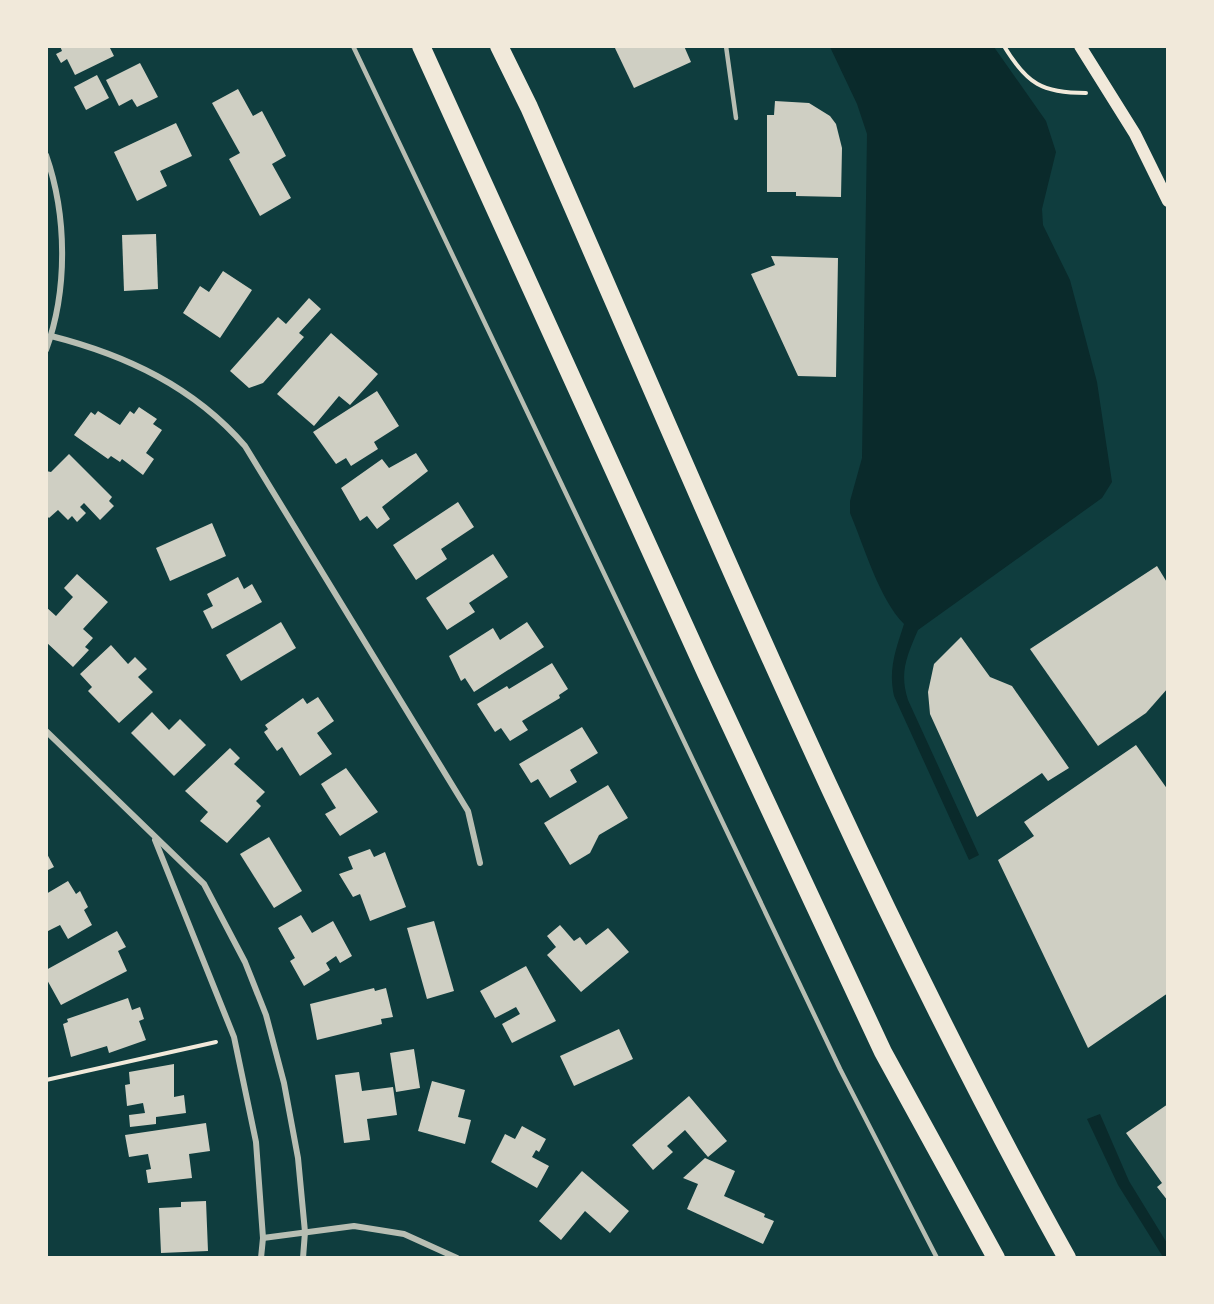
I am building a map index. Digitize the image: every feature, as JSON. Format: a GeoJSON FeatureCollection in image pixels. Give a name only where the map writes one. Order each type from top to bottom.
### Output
{"type":"FeatureCollection","features":[{"type":"Feature","properties":{"kind":"highway"},"geometry":{"type":"LineString","coordinates":[[421,46],[706,673],[883,1052],[996,1257]]}},
{"type":"Feature","properties":{"kind":"highway"},"geometry":{"type":"LineString","coordinates":[[500,46],[529,106],[834,802],[1012,1159],[1067,1257]]}},
{"type":"Feature","properties":{"kind":"main road"},"geometry":{"type":"LineString","coordinates":[[1080,46],[1135,134],[1167,201]]}},
{"type":"Feature","properties":{"kind":"street"},"geometry":{"type":"LineString","coordinates":[[46,154],[54,184],[61,243],[58,306],[46,350]]}},
{"type":"Feature","properties":{"kind":"street"},"geometry":{"type":"LineString","coordinates":[[51,336],[110,353],[178,387],[216,416],[245,446],[468,811],[480,864]]}},
{"type":"Feature","properties":{"kind":"street"},"geometry":{"type":"LineString","coordinates":[[46,731],[204,884],[245,962],[266,1015],[284,1083],[298,1158],[305,1232],[303,1257]]}},
{"type":"Feature","properties":{"kind":"street"},"geometry":{"type":"LineString","coordinates":[[154,837],[234,1037],[256,1142],[262,1238],[261,1257]]}},
{"type":"Feature","properties":{"kind":"street"},"geometry":{"type":"LineString","coordinates":[[262,1238],[354,1226],[404,1234],[457,1257]]}},
{"type":"Feature","properties":{"kind":"lane"},"geometry":{"type":"LineString","coordinates":[[353,46],[840,1069],[937,1257]]}},
{"type":"Feature","properties":{"kind":"lane"},"geometry":{"type":"LineString","coordinates":[[726,46],[736,118]]}},
{"type":"Feature","properties":{"kind":"path"},"geometry":{"type":"LineString","coordinates":[[1004,46],[1028,78],[1038,87],[1062,92],[1086,93]]}},
{"type":"Feature","properties":{"kind":"path"},"geometry":{"type":"LineString","coordinates":[[46,1080],[216,1042]]}},
{"type":"Feature","properties":{"kind":"water"},"geometry":{"type":"Polygon","coordinates":[[[830,47],[994,47],[1046,121],[1056,152],[1042,209],[1043,225],[1070,280],[1097,382],[1112,482],[1102,498],[918,630],[908,656],[904,672],[905,690],[979,855],[969,860],[894,696],[892,668],[904,624],[880,587],[850,513],[850,501],[862,458],[867,134],[857,104],[830,47]]]}},
{"type":"Feature","properties":{"kind":"water"},"geometry":{"type":"Polygon","coordinates":[[[1100,1114],[1129,1181],[1167,1243],[1167,1257],[1163,1257],[1118,1185],[1087,1119],[1100,1114]]]}},
{"type":"Feature","properties":{"kind":"building"},"geometry":{"type":"Polygon","coordinates":[[[60,46],[109,46],[114,56],[75,75],[67,59],[61,63],[56,54],[62,51],[60,46]]]}},
{"type":"Feature","properties":{"kind":"building"},"geometry":{"type":"Polygon","coordinates":[[[614,46],[684,46],[691,62],[634,88],[614,46]]]}},
{"type":"Feature","properties":{"kind":"building"},"geometry":{"type":"Polygon","coordinates":[[[140,63],[158,97],[137,107],[132,99],[119,106],[106,80],[140,63]]]}},
{"type":"Feature","properties":{"kind":"building"},"geometry":{"type":"Polygon","coordinates":[[[97,75],[109,98],[86,110],[74,87],[97,75]]]}},
{"type":"Feature","properties":{"kind":"building"},"geometry":{"type":"Polygon","coordinates":[[[238,89],[253,116],[262,111],[286,156],[272,164],[291,198],[260,216],[229,159],[240,153],[212,103],[238,89]]]}},
{"type":"Feature","properties":{"kind":"building"},"geometry":{"type":"Polygon","coordinates":[[[775,101],[809,103],[830,116],[836,124],[842,148],[841,197],[796,196],[796,192],[767,192],[767,115],[774,115],[775,101]]]}},
{"type":"Feature","properties":{"kind":"building"},"geometry":{"type":"Polygon","coordinates":[[[176,123],[192,156],[160,171],[167,186],[137,201],[114,152],[176,123]]]}},
{"type":"Feature","properties":{"kind":"building"},"geometry":{"type":"Polygon","coordinates":[[[156,234],[158,289],[124,291],[122,235],[156,234]]]}},
{"type":"Feature","properties":{"kind":"building"},"geometry":{"type":"Polygon","coordinates":[[[771,256],[838,258],[836,377],[798,376],[751,274],[775,265],[771,256]]]}},
{"type":"Feature","properties":{"kind":"building"},"geometry":{"type":"Polygon","coordinates":[[[223,271],[252,290],[220,338],[183,313],[200,286],[209,292],[223,271]]]}},
{"type":"Feature","properties":{"kind":"building"},"geometry":{"type":"Polygon","coordinates":[[[309,298],[321,309],[299,333],[304,337],[263,383],[249,388],[230,371],[278,317],[286,324],[309,298]]]}},
{"type":"Feature","properties":{"kind":"building"},"geometry":{"type":"Polygon","coordinates":[[[331,333],[378,374],[350,405],[339,396],[314,426],[277,394],[331,333]]]}},
{"type":"Feature","properties":{"kind":"building"},"geometry":{"type":"Polygon","coordinates":[[[377,391],[399,426],[374,442],[378,449],[351,466],[346,458],[336,464],[313,432],[377,391]]]}},
{"type":"Feature","properties":{"kind":"building"},"geometry":{"type":"Polygon","coordinates":[[[139,407],[157,419],[153,424],[162,430],[146,453],[154,459],[143,475],[122,459],[120,462],[111,456],[108,459],[74,435],[91,412],[95,415],[98,411],[120,425],[130,411],[134,414],[139,407]]]}},
{"type":"Feature","properties":{"kind":"building"},"geometry":{"type":"Polygon","coordinates":[[[416,453],[428,471],[382,507],[390,519],[377,529],[367,516],[360,521],[341,488],[382,459],[389,468],[416,453]]]}},
{"type":"Feature","properties":{"kind":"building"},"geometry":{"type":"Polygon","coordinates":[[[69,454],[112,497],[109,501],[114,506],[100,520],[84,503],[80,507],[86,513],[77,522],[72,516],[68,520],[58,510],[49,518],[46,515],[46,471],[51,472],[69,454]]]}},
{"type":"Feature","properties":{"kind":"building"},"geometry":{"type":"Polygon","coordinates":[[[458,502],[474,527],[441,549],[447,559],[416,580],[393,545],[458,502]]]}},
{"type":"Feature","properties":{"kind":"building"},"geometry":{"type":"Polygon","coordinates":[[[212,523],[226,556],[170,581],[156,548],[212,523]]]}},
{"type":"Feature","properties":{"kind":"building"},"geometry":{"type":"Polygon","coordinates":[[[493,554],[508,577],[469,603],[475,612],[447,630],[426,598],[493,554]]]}},
{"type":"Feature","properties":{"kind":"building"},"geometry":{"type":"Polygon","coordinates":[[[1157,566],[1168,584],[1168,688],[1146,713],[1098,746],[1030,649],[1157,566]]]}},
{"type":"Feature","properties":{"kind":"building"},"geometry":{"type":"Polygon","coordinates":[[[77,574],[108,602],[83,629],[93,638],[85,647],[89,650],[73,667],[46,642],[46,607],[56,616],[73,597],[64,588],[77,574]]]}},
{"type":"Feature","properties":{"kind":"building"},"geometry":{"type":"Polygon","coordinates":[[[238,577],[244,589],[252,584],[262,602],[212,629],[203,611],[213,606],[207,594],[238,577]]]}},
{"type":"Feature","properties":{"kind":"building"},"geometry":{"type":"Polygon","coordinates":[[[281,622],[296,648],[241,681],[226,655],[281,622]]]}},
{"type":"Feature","properties":{"kind":"building"},"geometry":{"type":"Polygon","coordinates":[[[527,622],[544,647],[474,692],[465,678],[461,681],[449,656],[493,628],[500,640],[527,622]]]}},
{"type":"Feature","properties":{"kind":"building"},"geometry":{"type":"Polygon","coordinates":[[[961,637],[990,677],[1012,686],[1069,768],[1048,781],[1042,773],[977,817],[930,714],[928,692],[934,664],[961,637]]]}},
{"type":"Feature","properties":{"kind":"building"},"geometry":{"type":"Polygon","coordinates":[[[111,645],[128,664],[135,657],[147,669],[138,677],[153,692],[119,723],[88,691],[92,687],[80,674],[111,645]]]}},
{"type":"Feature","properties":{"kind":"building"},"geometry":{"type":"Polygon","coordinates":[[[552,663],[568,689],[559,695],[560,698],[522,721],[528,730],[510,741],[501,728],[495,732],[477,704],[507,686],[509,689],[552,663]]]}},
{"type":"Feature","properties":{"kind":"building"},"geometry":{"type":"Polygon","coordinates":[[[318,697],[334,721],[317,733],[332,754],[300,776],[282,747],[277,751],[264,732],[268,729],[265,725],[303,698],[307,704],[318,697]]]}},
{"type":"Feature","properties":{"kind":"building"},"geometry":{"type":"Polygon","coordinates":[[[152,712],[169,730],[180,719],[206,745],[174,776],[131,733],[152,712]]]}},
{"type":"Feature","properties":{"kind":"building"},"geometry":{"type":"Polygon","coordinates":[[[582,727],[598,753],[570,770],[577,782],[550,798],[538,779],[531,783],[519,764],[582,727]]]}},
{"type":"Feature","properties":{"kind":"building"},"geometry":{"type":"Polygon","coordinates":[[[1136,745],[1168,790],[1168,993],[1088,1048],[998,860],[1034,836],[1024,822],[1136,745]]]}},
{"type":"Feature","properties":{"kind":"building"},"geometry":{"type":"Polygon","coordinates":[[[230,748],[240,758],[234,764],[265,792],[256,801],[261,806],[227,843],[200,821],[208,812],[185,791],[230,748]]]}},
{"type":"Feature","properties":{"kind":"building"},"geometry":{"type":"Polygon","coordinates":[[[346,768],[378,812],[340,836],[325,814],[336,808],[321,784],[346,768]]]}},
{"type":"Feature","properties":{"kind":"building"},"geometry":{"type":"Polygon","coordinates":[[[608,785],[628,818],[599,835],[590,853],[570,865],[544,823],[608,785]]]}},
{"type":"Feature","properties":{"kind":"building"},"geometry":{"type":"Polygon","coordinates":[[[269,837],[302,891],[274,908],[240,854],[269,837]]]}},
{"type":"Feature","properties":{"kind":"building"},"geometry":{"type":"Polygon","coordinates":[[[370,849],[374,857],[385,852],[406,907],[370,921],[360,894],[353,897],[339,874],[353,869],[348,857],[370,849]]]}},
{"type":"Feature","properties":{"kind":"building"},"geometry":{"type":"Polygon","coordinates":[[[46,852],[54,867],[46,871],[46,852]]]}},
{"type":"Feature","properties":{"kind":"building"},"geometry":{"type":"Polygon","coordinates":[[[68,881],[76,894],[80,891],[88,907],[84,910],[92,925],[68,939],[60,925],[46,932],[46,894],[68,881]]]}},
{"type":"Feature","properties":{"kind":"building"},"geometry":{"type":"Polygon","coordinates":[[[301,915],[312,933],[333,921],[352,956],[340,963],[336,956],[326,963],[330,970],[304,986],[290,961],[295,958],[278,928],[301,915]]]}},
{"type":"Feature","properties":{"kind":"building"},"geometry":{"type":"Polygon","coordinates":[[[434,921],[454,991],[427,999],[407,928],[434,921]]]}},
{"type":"Feature","properties":{"kind":"building"},"geometry":{"type":"Polygon","coordinates":[[[560,925],[574,941],[580,937],[586,945],[608,928],[629,952],[581,992],[547,955],[556,947],[547,936],[560,925]]]}},
{"type":"Feature","properties":{"kind":"building"},"geometry":{"type":"Polygon","coordinates":[[[117,931],[126,947],[118,951],[127,971],[61,1005],[46,978],[46,970],[117,931]]]}},
{"type":"Feature","properties":{"kind":"building"},"geometry":{"type":"Polygon","coordinates":[[[526,966],[556,1021],[512,1043],[502,1024],[520,1014],[516,1007],[495,1018],[480,991],[526,966]]]}},
{"type":"Feature","properties":{"kind":"building"},"geometry":{"type":"Polygon","coordinates":[[[374,988],[375,991],[386,988],[393,1017],[381,1019],[382,1024],[317,1040],[310,1004],[374,988]]]}},
{"type":"Feature","properties":{"kind":"building"},"geometry":{"type":"Polygon","coordinates":[[[128,998],[132,1010],[140,1007],[144,1019],[139,1021],[146,1040],[109,1053],[107,1046],[71,1057],[63,1024],[68,1022],[67,1019],[128,998]]]}},
{"type":"Feature","properties":{"kind":"building"},"geometry":{"type":"Polygon","coordinates":[[[619,1029],[633,1059],[574,1086],[560,1056],[619,1029]]]}},
{"type":"Feature","properties":{"kind":"building"},"geometry":{"type":"Polygon","coordinates":[[[414,1049],[420,1088],[396,1092],[390,1053],[414,1049]]]}},
{"type":"Feature","properties":{"kind":"building"},"geometry":{"type":"Polygon","coordinates":[[[174,1064],[174,1097],[184,1095],[186,1113],[156,1117],[156,1124],[130,1127],[129,1115],[145,1113],[143,1103],[127,1106],[125,1085],[130,1084],[129,1072],[174,1064]]]}},
{"type":"Feature","properties":{"kind":"building"},"geometry":{"type":"Polygon","coordinates":[[[359,1072],[362,1091],[393,1087],[397,1115],[367,1119],[370,1140],[344,1143],[335,1075],[359,1072]]]}},
{"type":"Feature","properties":{"kind":"building"},"geometry":{"type":"Polygon","coordinates":[[[432,1081],[465,1090],[458,1117],[471,1120],[465,1144],[418,1131],[432,1081]]]}},
{"type":"Feature","properties":{"kind":"building"},"geometry":{"type":"Polygon","coordinates":[[[689,1096],[727,1141],[708,1157],[685,1130],[667,1146],[673,1152],[653,1170],[632,1145],[689,1096]]]}},
{"type":"Feature","properties":{"kind":"building"},"geometry":{"type":"Polygon","coordinates":[[[1168,1104],[1168,1201],[1157,1187],[1162,1183],[1126,1133],[1168,1104]]]}},
{"type":"Feature","properties":{"kind":"building"},"geometry":{"type":"Polygon","coordinates":[[[206,1123],[210,1151],[189,1154],[192,1178],[148,1183],[146,1170],[151,1169],[148,1154],[129,1157],[125,1135],[206,1123]]]}},
{"type":"Feature","properties":{"kind":"building"},"geometry":{"type":"Polygon","coordinates":[[[522,1126],[546,1139],[539,1152],[536,1150],[532,1157],[549,1166],[537,1188],[491,1162],[505,1134],[515,1139],[522,1126]]]}},
{"type":"Feature","properties":{"kind":"building"},"geometry":{"type":"Polygon","coordinates":[[[705,1158],[735,1171],[724,1196],[765,1214],[764,1217],[774,1221],[763,1244],[687,1209],[698,1184],[683,1178],[705,1158]]]}},
{"type":"Feature","properties":{"kind":"building"},"geometry":{"type":"Polygon","coordinates":[[[582,1171],[629,1211],[610,1233],[585,1211],[561,1240],[539,1221],[582,1171]]]}},
{"type":"Feature","properties":{"kind":"building"},"geometry":{"type":"Polygon","coordinates":[[[206,1201],[208,1251],[161,1253],[159,1208],[181,1207],[181,1202],[206,1201]]]}}]}
